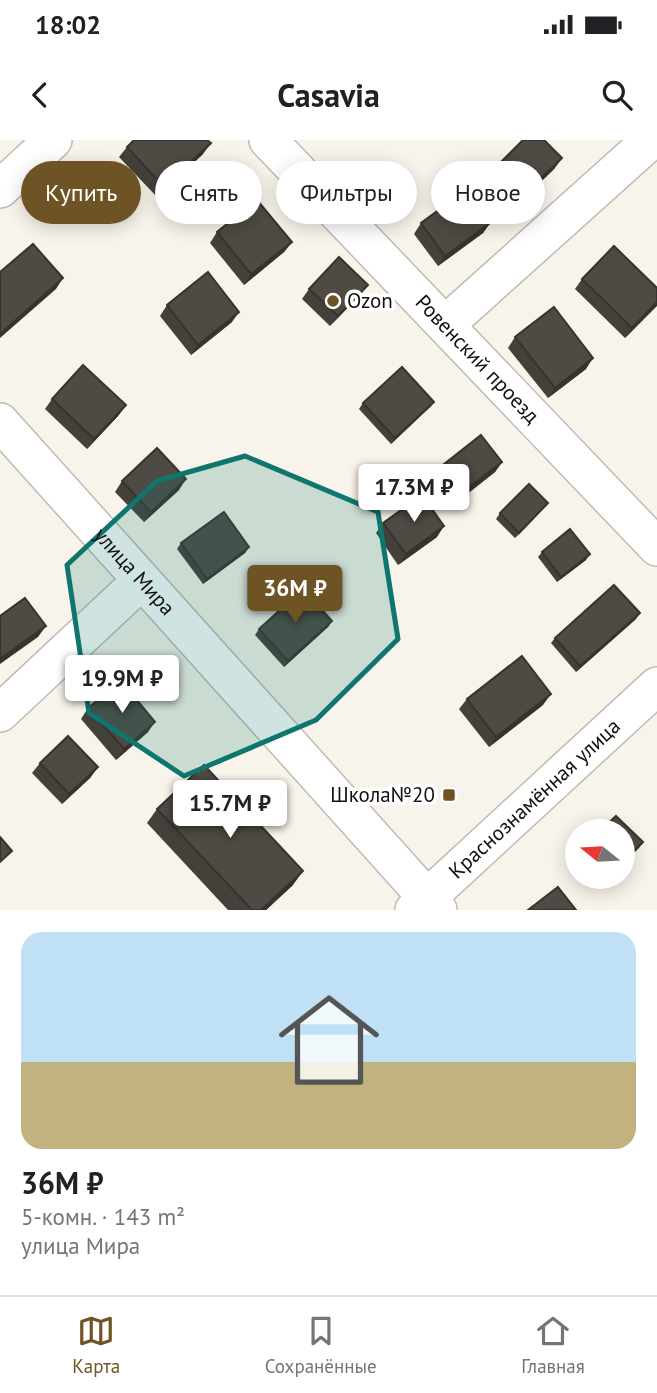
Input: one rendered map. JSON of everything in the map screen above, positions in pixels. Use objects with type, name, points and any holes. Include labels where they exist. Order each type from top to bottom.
[{"type":"street","points":[[0,189],[53,140]]},
{"type":"street","name":"Ровенский проезд","points":[[268,140],[657,547]]},
{"type":"street","points":[[445,325],[651,140]]},
{"type":"street","name":"улица Мира","points":[[0,422],[426,906]]},
{"type":"street","points":[[0,713],[141,581]]},
{"type":"street","name":"Краснознамённая улица","points":[[426,906],[657,686]]},
{"type":"highlighted area","points":[[245,456],[378,512],[398,639],[316,720],[184,776],[89,713],[67,565],[157,481]]},
{"type":"building","points":[[134,140],[207,140],[211,143],[192,161],[155,161],[155,177],[127,147]]},
{"type":"building","points":[[523,140],[544,140],[562,158],[545,175],[545,161],[502,161]]},
{"type":"building","points":[[262,206],[292,242],[251,274],[217,232],[227,224],[262,224]]},
{"type":"building","points":[[431,216],[431,224],[489,224],[445,256],[421,223]]},
{"type":"building","points":[[33,244],[63,278],[0,334],[0,272]]},
{"type":"building","points":[[614,246],[657,288],[657,302],[632,328],[582,279]]},
{"type":"building","points":[[339,257],[368,285],[338,316],[309,289]]},
{"type":"building","points":[[208,272],[239,312],[198,345],[167,305]]},
{"type":"building","points":[[554,307],[593,358],[555,388],[515,337]]},
{"type":"building","points":[[83,365],[126,405],[94,439],[52,399]]},
{"type":"building","points":[[402,367],[434,402],[395,438],[363,403]]},
{"type":"building","points":[[481,435],[502,462],[464,491],[443,465]]},
{"type":"building","points":[[157,448],[186,479],[151,512],[122,481]]},
{"type":"building","points":[[529,484],[548,503],[519,533],[500,513]]},
{"type":"building","points":[[422,495],[444,526],[406,554],[383,523]]},
{"type":"building","points":[[224,512],[249,547],[207,579],[181,543]]},
{"type":"building","points":[[570,529],[590,554],[561,577],[542,552]]},
{"type":"building","points":[[614,585],[640,613],[580,666],[555,638]]},
{"type":"building","points":[[303,589],[332,621],[288,661],[259,629]]},
{"type":"building","points":[[25,598],[46,626],[0,659],[0,616]]},
{"type":"building","points":[[522,656],[551,694],[496,737],[467,699]]},
{"type":"building","points":[[121,681],[155,722],[124,749],[88,708]]},
{"type":"building","points":[[68,736],[98,767],[69,794],[40,763]]},
{"type":"building","points":[[204,765],[303,871],[261,910],[252,910],[157,809]]},
{"type":"building","points":[[635,834],[643,842],[635,850]]},
{"type":"building","points":[[0,837],[12,851],[0,862]]},
{"type":"building","points":[[558,887],[576,910],[528,910]]},
{"type":"place","name":"Ozon","points":[[333,301]]},
{"type":"place","name":"Школа№20","points":[[449,795]]}]
